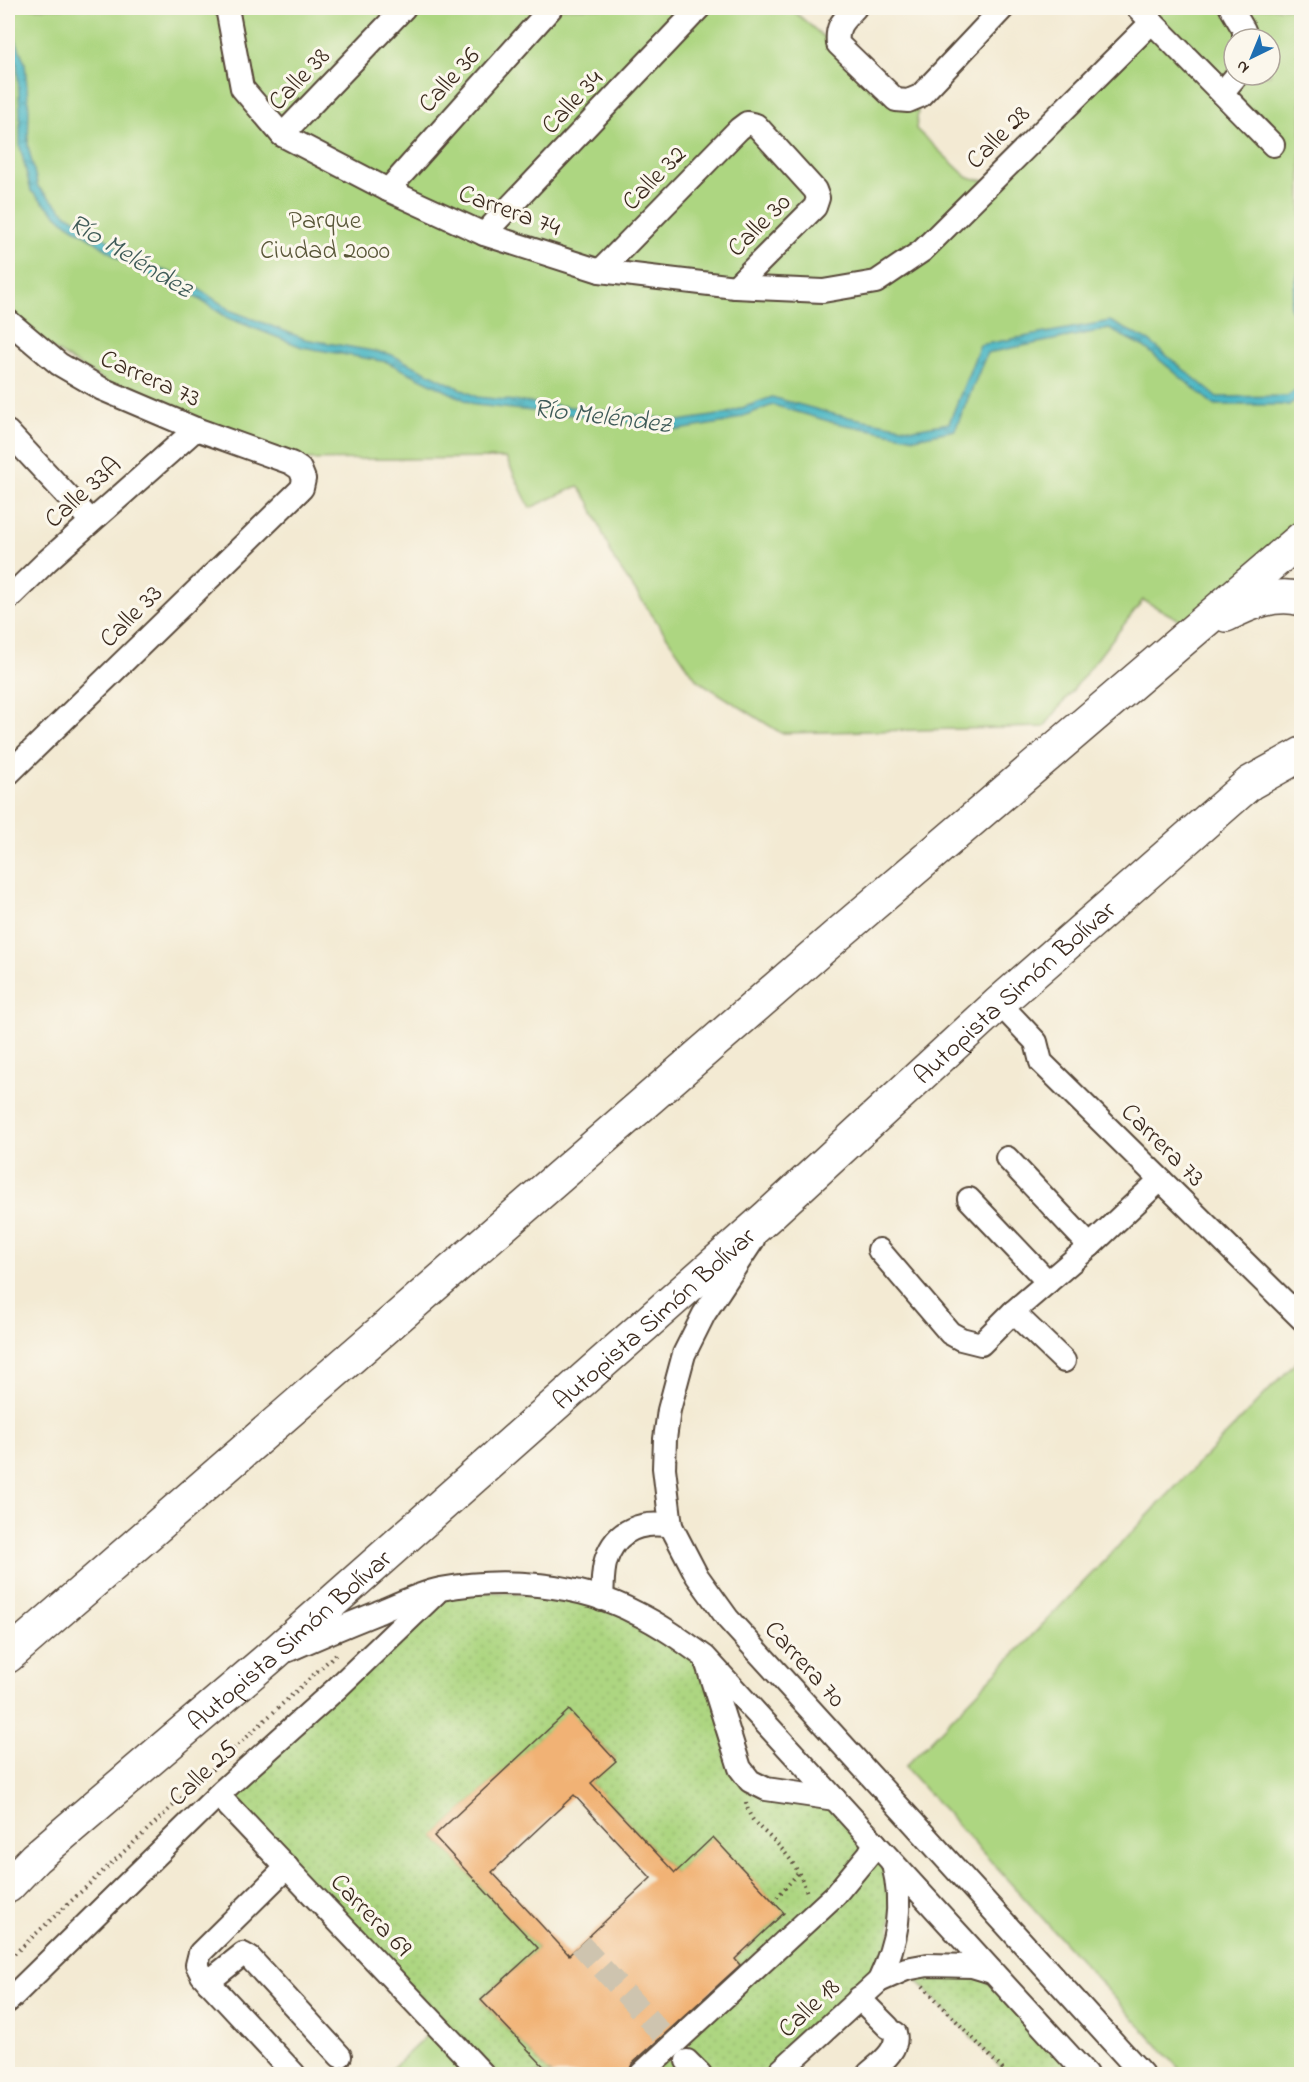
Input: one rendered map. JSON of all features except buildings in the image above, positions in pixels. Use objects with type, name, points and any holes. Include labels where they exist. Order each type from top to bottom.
[{"type":"highway","points":[[8,1656],[851,923],[1302,538]]},
{"type":"highway","points":[[1196,629],[1251,603],[1275,596],[1302,599]]},
{"type":"highway","name":"Autopista Simón Bolívar","points":[[8,1886],[21,1861],[268,1659],[768,1216],[999,1003],[1250,783],[1292,758]]},
{"type":"street","name":"Calle 38","points":[[282,135],[405,8]]},
{"type":"street","name":"Calle 36","points":[[388,189],[551,8]]},
{"type":"street","name":"Calle 34","points":[[484,234],[699,8]]},
{"type":"street","points":[[855,8],[840,24],[837,31],[838,44],[896,100],[908,101],[920,96],[1003,8]]},
{"type":"street","points":[[1231,8],[1242,27]]},
{"type":"street","name":"Carrera 74","points":[[232,12],[242,88],[282,135],[388,189],[484,234],[600,271],[735,287],[824,291],[876,282]]},
{"type":"street","points":[[1145,15],[1273,145]]},
{"type":"street","name":"Calle 28","points":[[876,282],[922,251],[1145,15]]},
{"type":"street","points":[[1222,93],[1227,87]]},
{"type":"street","name":"Calle 30","points":[[735,287],[815,207],[818,198],[815,190],[756,124],[747,123]]},
{"type":"street","name":"Calle 32","points":[[600,271],[747,123]]},
{"type":"street","name":"Carrera 73","points":[[8,321],[40,350],[81,378],[196,429],[286,460],[300,470],[304,479],[302,488],[293,497]]},
{"type":"street","name":"Calle 33A","points":[[8,599],[91,521],[196,429]]},
{"type":"street","points":[[8,432],[91,521]]},
{"type":"street","name":"Calle 33","points":[[8,774],[293,497]]},
{"type":"street","name":"Carrera 73","points":[[999,1003],[1036,1042],[1041,1062],[1301,1318]]},
{"type":"street","points":[[1007,1158],[1090,1246]]},
{"type":"street","points":[[879,1250],[950,1333],[961,1340],[981,1344],[1013,1312],[1090,1246],[1160,1180]]},
{"type":"street","points":[[969,1199],[1048,1282]]},
{"type":"street","name":"Carrera 70","points":[[768,1216],[704,1314],[684,1354],[675,1382],[665,1439],[664,1468],[671,1526],[697,1576],[728,1619],[1142,2074]]},
{"type":"street","points":[[1013,1312],[1064,1361]]},
{"type":"street","points":[[602,1599],[605,1562],[612,1546],[623,1534],[638,1526],[655,1523],[671,1526]]},
{"type":"street","points":[[268,1659],[406,1600],[440,1589],[495,1583],[550,1586],[602,1599],[634,1612],[663,1628],[705,1657],[1086,2074]]},
{"type":"street","name":"Calle 25","points":[[8,2001],[219,1795],[336,1689],[440,1589]]},
{"type":"street","points":[[705,1657],[740,1768],[750,1781],[766,1789],[835,1799]]},
{"type":"street","name":"Carrera 69","points":[[219,1795],[483,2074]]},
{"type":"street","points":[[641,2074],[835,1895],[869,1854],[875,1843]]},
{"type":"street","name":"Calle 18","points":[[879,1981],[896,1936],[898,1886],[893,1863]]},
{"type":"street","points":[[287,1867],[200,1953],[196,1965],[208,1982],[294,2074]]},
{"type":"street","points":[[208,1982],[243,1953],[340,2056]]},
{"type":"street","name":"Calle 18","points":[[777,2074],[879,1981],[906,1969],[928,1965],[972,1966],[992,1972]]},
{"type":"street","points":[[859,1998],[892,2030],[896,2038],[895,2046],[868,2074]]},
{"type":"path","points":[[8,1958],[340,1650]]},
{"type":"path","points":[[750,1781],[745,1791],[750,1818],[776,1842],[799,1872],[807,1893],[812,1917]]},
{"type":"path","points":[[773,1902],[799,1872]]},
{"type":"path","points":[[906,1969],[1007,2074]]},
{"type":"green space","name":"Parque Ciudad 2000","points":[[8,8],[790,8],[908,101],[918,111],[916,129],[967,177],[991,182],[1152,22],[1138,8],[1301,8],[1301,538],[1196,629],[1143,600],[1044,727],[781,733],[697,680],[614,560],[589,501],[578,486],[530,508],[506,458],[286,460],[153,411],[8,321]]},
{"type":"green space","points":[[1301,1357],[1301,2074],[1184,2074],[905,1767]]},
{"type":"green space","points":[[440,1589],[602,1599],[705,1657],[740,1768],[818,1798],[893,1863],[889,1959],[777,2074],[632,2074],[744,1969],[735,1959],[784,1913],[713,1838],[675,1873],[591,1783],[616,1760],[569,1711],[434,1836],[538,1948],[481,2000],[551,2074],[483,2074],[221,1792]]},
{"type":"green space","points":[[972,1966],[1086,2074],[1007,2074],[906,1969]]},
{"type":"green space","points":[[438,2025],[483,2074],[386,2074]]},
{"type":"water","name":"Río Meléndez","points":[[8,20],[25,63],[29,110],[28,146],[38,187],[68,215],[126,254],[149,266],[178,275],[232,311],[305,339],[390,354],[477,397],[679,421],[725,414],[772,397],[837,415],[914,429],[949,423],[980,345],[1110,321],[1149,341],[1217,397],[1287,396],[1301,386],[1301,396],[1289,405],[1214,405],[1144,347],[1109,329],[987,353],[955,430],[915,438],[835,423],[773,405],[727,422],[679,430],[590,417],[475,405],[387,362],[302,347],[228,318],[174,283],[146,274],[122,261],[63,221],[31,191],[20,147],[17,65],[8,42]]},
{"type":"water","points":[[1301,259],[1302,295],[1299,306],[1301,349],[1290,306]]},
{"type":"tunnel","points":[[580,1944],[686,2060]]}]
